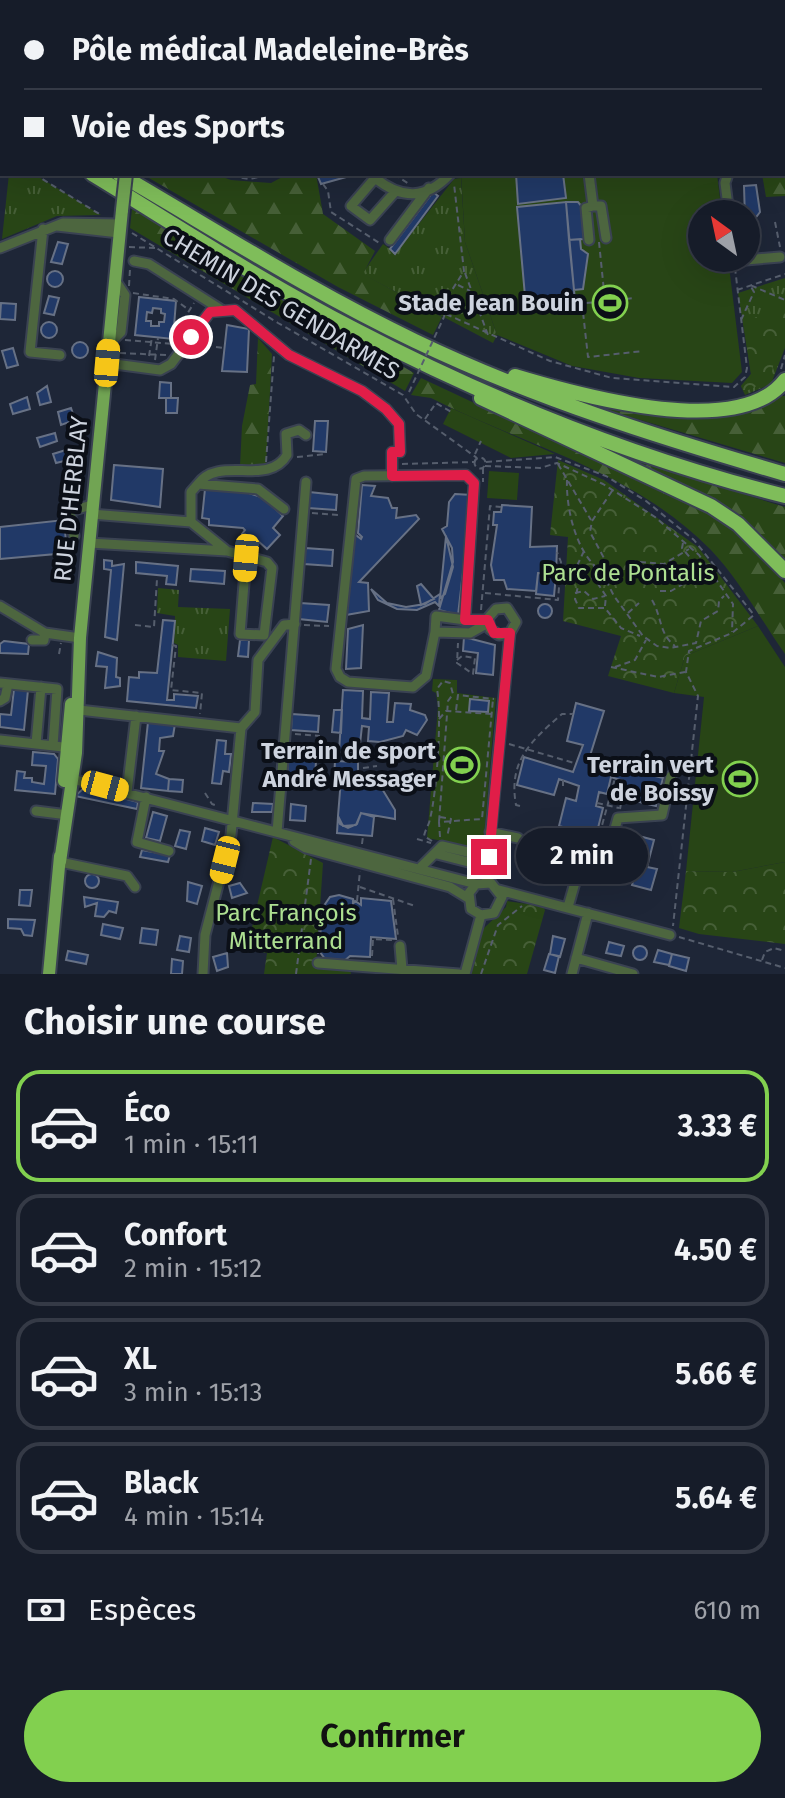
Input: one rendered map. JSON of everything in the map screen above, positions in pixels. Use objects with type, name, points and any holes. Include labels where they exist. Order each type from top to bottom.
[{"type":"highway","points":[[95,176],[288,293],[426,365],[640,454],[785,496]]},
{"type":"highway","points":[[122,176],[333,300],[449,357],[571,409],[785,474]]},
{"type":"highway","points":[[449,357],[571,393],[629,405],[677,410],[749,404],[770,397],[785,380]]},
{"type":"highway","points":[[426,365],[446,382],[711,506],[738,524],[785,571]]},
{"type":"main road","name":"RUE D'HERBLAY","points":[[49,974],[126,176]]},
{"type":"main road","name":"RUE D'HERBLAY","points":[[72,748],[78,714],[80,638]]},
{"type":"street","points":[[394,193],[370,220],[351,206],[375,178],[394,193],[407,196],[452,176]]},
{"type":"street","points":[[589,176],[593,206]]},
{"type":"street","points":[[727,176],[727,200]]},
{"type":"street","points":[[390,240],[425,190]]},
{"type":"street","points":[[593,206],[601,206],[598,239],[586,208],[593,206]]},
{"type":"street","points":[[0,248],[68,222],[122,224]]},
{"type":"street","points":[[43,229],[30,357],[60,355]]},
{"type":"street","points":[[760,258],[780,257]]},
{"type":"street","points":[[134,261],[149,264],[220,309]]},
{"type":"street","points":[[107,363],[160,370],[171,364],[175,351],[210,312],[235,310],[289,355],[362,391],[386,409],[399,424],[400,452],[392,452],[392,476]]},
{"type":"street","points":[[191,522],[191,492],[203,478],[223,472],[265,471],[284,459],[286,434],[299,430],[306,435]]},
{"type":"street","points":[[466,620],[474,483],[466,475],[364,476],[356,479],[352,488],[336,669],[340,677],[348,682],[413,687],[426,676],[436,616],[466,620],[488,622]]},
{"type":"street","points":[[281,834],[282,779],[306,482]]},
{"type":"street","points":[[198,484],[258,489],[284,509]]},
{"type":"street","points":[[74,536],[70,511],[92,509],[191,522],[227,551]]},
{"type":"street","points":[[89,543],[227,551],[267,562],[272,568],[268,638],[258,660],[255,712],[241,728],[233,816],[205,935],[203,974]]},
{"type":"street","points":[[246,558],[240,634],[268,638],[284,625],[295,624]]},
{"type":"street","points":[[0,606],[45,633],[80,638]]},
{"type":"street","points":[[435,632],[462,633],[488,622],[496,609],[507,608],[516,622],[510,633],[498,700],[500,742],[488,862],[481,883],[468,898]]},
{"type":"street","points":[[488,622],[494,633],[510,633]]},
{"type":"street","points":[[32,640],[44,640],[45,633]]},
{"type":"street","points":[[0,701],[5,698],[4,683],[57,689],[53,746]]},
{"type":"street","points":[[36,744],[41,687]]},
{"type":"street","points":[[241,728],[225,723],[78,714],[83,727],[70,775],[146,797],[233,816],[313,850],[450,887],[468,898],[471,909],[481,915],[494,913],[502,901],[517,895]]},
{"type":"street","points":[[127,792],[136,716]]},
{"type":"street","points":[[225,723],[240,741]]},
{"type":"street","points":[[0,740],[72,748]]},
{"type":"street","points":[[568,907],[578,872],[601,878],[618,818],[662,815],[671,776]]},
{"type":"street","points":[[146,797],[137,842],[169,851]]},
{"type":"street","points":[[36,811],[65,814]]},
{"type":"street","points":[[490,832],[518,838]]},
{"type":"street","points":[[281,834],[481,883],[670,935]]},
{"type":"street","points":[[420,868],[439,850],[488,862]]},
{"type":"street","points":[[60,862],[127,876],[135,887]]},
{"type":"street","points":[[499,890],[502,901]]},
{"type":"street","points":[[572,974],[588,913]]},
{"type":"street","points":[[465,974],[481,915]]},
{"type":"street","points":[[400,946],[402,969]]},
{"type":"street","points":[[576,958],[633,974]]},
{"type":"street","points":[[318,963],[459,974]]},
{"type":"path","points":[[37,176],[104,219]]},
{"type":"path","points":[[233,176],[249,179],[265,176]]},
{"type":"path","points":[[398,176],[425,190]]},
{"type":"path","points":[[452,176],[464,271],[488,336]]},
{"type":"path","points":[[323,184],[328,191],[331,212],[379,245],[390,240]]},
{"type":"path","points":[[775,222],[780,257]]},
{"type":"path","name":"CHEMIN DES GENDARMES","points":[[122,224],[156,248],[406,398],[410,408],[475,459]]},
{"type":"path","points":[[125,249],[140,238]]},
{"type":"path","points":[[598,239],[605,301]]},
{"type":"path","points":[[133,248],[156,248]]},
{"type":"path","points":[[406,398],[445,313],[447,298],[464,271]]},
{"type":"path","points":[[445,313],[488,336],[612,378],[671,385],[734,387],[747,373],[735,272]]},
{"type":"path","points":[[736,290],[785,274]]},
{"type":"path","points":[[457,285],[470,291]]},
{"type":"path","points":[[750,285],[785,300]]},
{"type":"path","points":[[740,321],[754,292],[750,285]]},
{"type":"path","points":[[129,292],[174,299],[189,310]]},
{"type":"path","points":[[175,351],[177,330],[199,295]]},
{"type":"path","points":[[635,298],[584,303],[588,357],[643,351]]},
{"type":"path","points":[[265,471],[276,337],[292,331]]},
{"type":"path","points":[[151,368],[152,337]]},
{"type":"path","points":[[151,368],[158,338]]},
{"type":"path","points":[[124,340],[158,344],[175,351]]},
{"type":"path","points":[[132,366],[135,342]]},
{"type":"path","points":[[216,347],[224,348]]},
{"type":"path","points":[[120,353],[149,356],[175,351]]},
{"type":"path","points":[[425,420],[436,403],[453,413]]},
{"type":"path","points":[[481,441],[475,459],[477,468],[485,464],[555,457],[606,476],[646,501],[694,540],[754,615],[732,633],[689,651],[686,672],[698,696],[676,917],[670,935],[785,968]]},
{"type":"path","points":[[284,459],[326,454]]},
{"type":"path","points":[[392,464],[481,457],[485,464]]},
{"type":"path","points":[[485,464],[540,468],[557,463],[612,490],[683,541],[709,569],[733,604],[732,633]]},
{"type":"path","points":[[557,463],[592,521]]},
{"type":"path","points":[[567,480],[568,513],[584,551],[594,565],[594,578],[606,596],[605,608],[621,628],[657,646],[676,647],[696,643],[701,621],[718,611],[719,601],[726,594]]},
{"type":"path","points":[[612,490],[592,521],[590,532],[605,560],[603,574],[645,638]]},
{"type":"path","points":[[481,610],[485,593],[490,506],[501,507]]},
{"type":"path","points":[[303,513],[338,515]]},
{"type":"path","points":[[683,541],[685,552],[693,561]]},
{"type":"path","points":[[630,561],[664,564],[691,548]]},
{"type":"path","points":[[584,551],[577,560],[579,579],[575,593],[579,608],[605,608]]},
{"type":"path","points":[[485,593],[558,600],[561,562],[557,552]]},
{"type":"path","points":[[660,591],[671,591],[709,569]]},
{"type":"path","points":[[579,579],[594,578]]},
{"type":"path","points":[[135,625],[154,627],[157,579]]},
{"type":"path","points":[[575,593],[588,592],[593,599],[606,596]]},
{"type":"path","points":[[652,600],[659,613],[662,632],[676,647]]},
{"type":"path","points":[[627,614],[639,603]]},
{"type":"path","points":[[295,624],[329,626]]},
{"type":"path","points":[[457,660],[462,656],[475,658],[473,674],[457,663],[457,660],[462,633]]},
{"type":"path","points":[[645,638],[635,660],[611,667],[658,677],[686,672]]},
{"type":"path","points":[[172,645],[176,646],[171,690],[202,693],[200,721]]},
{"type":"path","points":[[443,681],[452,687],[447,711],[439,822],[441,835],[433,842],[427,840],[424,832],[431,817],[438,720],[437,689],[443,681]]},
{"type":"path","points":[[440,817],[482,819],[492,714],[498,700],[458,695],[456,710]]},
{"type":"path","points":[[438,720],[447,711],[456,710],[492,714]]},
{"type":"path","points":[[520,806],[516,805],[512,784],[520,754],[529,749],[562,714],[573,714]]},
{"type":"path","points":[[286,733],[320,736]]},
{"type":"path","points":[[500,742],[574,763]]},
{"type":"path","points":[[356,762],[356,759],[368,760],[367,765]]},
{"type":"path","points":[[363,768],[367,765],[377,766]]},
{"type":"path","points":[[584,843],[598,840],[615,778]]},
{"type":"path","points":[[282,779],[320,783]]},
{"type":"path","points":[[563,780],[563,786]]},
{"type":"path","points":[[205,793],[212,804],[233,816]]},
{"type":"path","points":[[597,803],[620,808]]},
{"type":"path","points":[[439,822],[451,819]]},
{"type":"path","points":[[417,839],[439,850],[451,819]]},
{"type":"path","points":[[578,831],[584,843],[582,850]]},
{"type":"path","points":[[296,974],[313,850]]},
{"type":"path","points":[[606,855],[638,863]]},
{"type":"path","points":[[358,886],[415,906]]},
{"type":"path","points":[[371,967],[373,939],[399,940],[393,898]]},
{"type":"path","points":[[481,974],[498,925],[532,898]]},
{"type":"path","points":[[318,963],[321,905]]},
{"type":"path","points":[[761,962],[765,952],[774,948],[785,951]]},
{"type":"green space","points":[[9,176],[37,176],[101,215],[57,216],[2,239]]},
{"type":"green space","points":[[145,176],[220,176],[231,180],[271,183],[284,176],[316,176],[323,214],[375,251],[363,274],[442,317],[433,335],[338,287]]},
{"type":"green space","name":"Stade Jean Bouin","points":[[461,176],[717,176],[720,200],[688,200],[688,272],[730,272],[742,372],[732,383],[639,378],[572,366],[497,335],[465,242]]},
{"type":"green space","points":[[762,176],[785,176],[785,196],[766,197]]},
{"type":"green space","points":[[461,178],[465,242],[497,335],[493,343],[362,274],[383,244],[396,253],[454,179]]},
{"type":"green space","points":[[132,209],[414,373],[405,391],[130,228]]},
{"type":"green space","points":[[785,278],[785,348],[771,384],[745,395],[741,386],[751,374],[738,293]]},
{"type":"green space","points":[[785,311],[785,344],[775,358],[770,380],[744,392],[741,386],[751,374],[743,320]]},
{"type":"green space","points":[[258,338],[272,354],[266,465],[240,466],[242,426],[250,385],[256,384]]},
{"type":"green space","points":[[421,378],[708,513],[733,528],[785,583],[785,654],[731,573],[680,522],[647,499],[577,462],[431,398],[411,395]]},
{"type":"green space","points":[[785,396],[785,463],[597,407],[665,415],[718,416],[742,413]]},
{"type":"green space","points":[[451,408],[555,454],[511,458],[443,424]]},
{"type":"green space","name":"Parc de Pontalis","points":[[558,460],[604,480],[698,547],[758,626],[685,656],[674,693],[608,676],[621,636],[563,621],[568,537],[550,535]]},
{"type":"green space","points":[[631,460],[785,507],[785,563],[742,519]]},
{"type":"green space","points":[[489,471],[519,473],[517,500],[487,498]]},
{"type":"green space","points":[[158,588],[179,590],[178,607],[230,609],[226,661],[178,657],[178,645],[174,643],[175,616],[157,613]]},
{"type":"green space","name":"Terrain vert de Boissy","points":[[758,626],[785,667],[785,862],[732,872],[686,871],[704,697],[674,693],[685,656]]},
{"type":"green space","name":"Terrain de sport André Messager","points":[[433,679],[457,680],[457,693],[496,698],[483,849],[427,838],[438,707],[436,693],[432,691]]},
{"type":"green space","name":"Parc François Mitterrand","points":[[273,837],[323,863],[316,966],[350,969],[351,974],[264,974],[267,953],[247,949]]},
{"type":"green space","points":[[785,862],[785,944],[699,934],[679,928],[686,871],[732,872]]},
{"type":"green space","points":[[507,901],[542,906],[545,910],[527,974],[470,974],[481,931],[506,907]]},
{"type":"building","points":[[322,176],[350,176],[321,184],[318,177]]},
{"type":"building","points":[[516,176],[563,176],[566,198],[518,204]]},
{"type":"building","points":[[756,185],[758,200],[744,200],[744,186]]},
{"type":"building","points":[[433,192],[438,196],[395,254],[390,249]]},
{"type":"building","points":[[566,202],[575,301],[526,307],[517,207]]},
{"type":"building","points":[[566,202],[578,202],[583,208],[584,239],[569,240]]},
{"type":"building","points":[[580,239],[581,249],[588,254],[583,289],[574,290],[569,240]]},
{"type":"building","points":[[58,242],[68,244],[62,264],[51,262]]},
{"type":"building","points":[[52,271],[58,271],[63,279],[61,285],[52,287],[47,282],[47,276]]},
{"type":"building","points":[[49,296],[59,298],[54,315],[44,313]]},
{"type":"building","points":[[139,297],[176,301],[173,339],[135,335]],"holes":[[[153,308],[161,309],[161,313],[165,314],[164,322],[151,326],[151,321],[146,321],[147,312],[152,313]]]},
{"type":"building","points":[[1,303],[16,304],[15,320],[0,319]]},
{"type":"building","points":[[49,322],[57,330],[49,338],[41,330]]},
{"type":"building","points":[[227,325],[249,329],[247,372],[222,371]]},
{"type":"building","points":[[80,342],[88,350],[80,358],[72,350]]},
{"type":"building","points":[[13,348],[18,365],[7,368],[2,351]]},
{"type":"building","points":[[160,382],[171,383],[171,398],[159,398]]},
{"type":"building","points":[[47,386],[51,402],[40,405],[37,393]]},
{"type":"building","points":[[27,397],[30,409],[13,414],[10,404]]},
{"type":"building","points":[[166,398],[178,398],[177,413],[166,413]]},
{"type":"building","points":[[71,408],[75,420],[61,425],[58,412]]},
{"type":"building","points":[[315,421],[328,421],[326,452],[313,451]]},
{"type":"building","points":[[55,433],[57,441],[40,447],[37,438]]},
{"type":"building","points":[[69,449],[72,459],[56,463],[53,454]]},
{"type":"building","points":[[114,465],[163,469],[160,507],[111,500]]},
{"type":"building","points":[[362,485],[375,486],[371,496],[388,498],[392,508],[397,508],[396,518],[416,515],[419,519],[359,582],[368,583],[369,611],[346,615],[353,533],[362,537],[358,533]]},
{"type":"building","points":[[205,489],[246,492],[264,498],[283,516],[273,528],[280,535],[267,549],[258,541],[254,546],[242,534],[243,528],[209,525],[209,519],[202,518]]},
{"type":"building","points":[[309,492],[337,495],[336,510],[308,508]]},
{"type":"building","points":[[455,494],[472,495],[458,615],[439,610],[453,562],[452,548],[442,529],[447,526],[449,502]]},
{"type":"building","points":[[502,505],[532,507],[530,547],[557,546],[556,574],[538,573],[536,591],[507,589],[504,580],[494,580],[491,565],[497,525],[493,525],[494,512],[501,512]]},
{"type":"building","points":[[64,520],[67,553],[0,559],[0,527]]},
{"type":"building","points":[[446,536],[453,567],[445,594],[440,598]]},
{"type":"building","points":[[305,548],[333,550],[332,566],[304,564]]},
{"type":"building","points":[[104,560],[112,561],[112,566],[124,564],[117,640],[105,637],[111,570],[104,569]]},
{"type":"building","points":[[136,562],[178,566],[176,585],[166,584],[167,576],[136,573]]},
{"type":"building","points":[[191,569],[225,571],[224,584],[190,581]]},
{"type":"building","points":[[538,573],[556,574],[554,596],[536,594]]},
{"type":"building","points":[[421,584],[434,599],[421,605],[417,586]]},
{"type":"building","points":[[371,589],[387,603],[406,607],[425,604],[440,594],[439,606],[435,602],[417,610],[397,609],[378,600]]},
{"type":"building","points":[[300,603],[329,605],[327,622],[299,619]]},
{"type":"building","points":[[545,604],[552,611],[545,618],[538,611]]},
{"type":"building","points":[[163,620],[175,621],[167,700],[174,700],[174,694],[198,696],[196,708],[127,701],[129,677],[139,678],[139,672],[157,673]]},
{"type":"building","points":[[363,625],[361,668],[346,669],[348,629]]},
{"type":"building","points":[[464,637],[495,645],[493,675],[476,673],[478,653],[463,651]]},
{"type":"building","points":[[240,640],[249,640],[248,657],[238,656]]},
{"type":"building","points":[[4,641],[29,644],[28,654],[0,653],[0,644]]},
{"type":"building","points":[[98,652],[117,658],[116,677],[120,678],[120,686],[105,688],[107,667],[96,666]]},
{"type":"building","points":[[14,689],[28,690],[24,730],[0,727],[0,714],[11,715]]},
{"type":"building","points":[[343,690],[363,691],[362,718],[370,719],[371,692],[389,693],[387,722],[393,722],[395,703],[411,704],[410,710],[425,715],[427,720],[417,735],[406,730],[403,736],[380,742],[368,741],[369,727],[362,726],[359,753],[339,752]]},
{"type":"building","points":[[470,699],[489,701],[488,712],[469,711]]},
{"type":"building","points":[[576,703],[604,711],[589,759],[663,778],[656,806],[619,797],[623,781],[611,777],[607,794],[599,792],[596,806],[603,808],[596,836],[559,826],[566,798],[576,801],[579,786],[559,779],[554,795],[517,785],[524,757],[573,772],[583,745],[567,741]]},
{"type":"building","points":[[334,710],[342,710],[341,733],[332,732]]},
{"type":"building","points":[[292,714],[319,716],[318,732],[291,730]]},
{"type":"building","points":[[148,722],[175,724],[173,736],[160,738],[159,751],[164,751],[156,774],[169,779],[168,791],[141,788]]},
{"type":"building","points":[[217,740],[226,741],[225,754],[231,754],[229,772],[223,771],[221,784],[212,783]]},
{"type":"building","points":[[33,752],[54,754],[58,759],[55,794],[15,790],[17,771],[25,772],[24,778],[32,778],[32,782],[44,784],[46,766],[32,765]]},
{"type":"building","points":[[288,759],[316,761],[315,777],[287,775]]},
{"type":"building","points":[[335,761],[358,762],[358,773],[368,773],[376,779],[395,810],[395,819],[361,813],[356,825],[343,826],[338,816],[341,779],[334,778]]},
{"type":"building","points":[[169,779],[183,780],[182,792],[168,791]]},
{"type":"building","points":[[84,788],[138,802],[137,809],[75,796]]},
{"type":"building","points":[[253,803],[273,804],[272,812],[252,812]]},
{"type":"building","points":[[291,804],[306,806],[305,821],[290,820]]},
{"type":"building","points":[[153,812],[167,816],[160,841],[146,838]]},
{"type":"building","points":[[361,813],[374,817],[372,836],[337,833],[338,816],[340,824],[348,828],[357,824]]},
{"type":"building","points":[[205,828],[219,832],[215,845],[202,841]]},
{"type":"building","points":[[180,830],[190,832],[186,849],[175,846]]},
{"type":"building","points":[[635,835],[654,840],[647,867],[657,869],[651,890],[632,885],[641,855],[631,852]]},
{"type":"building","points":[[142,850],[170,855],[168,862],[140,857]]},
{"type":"building","points":[[92,874],[99,881],[92,888],[85,881]]},
{"type":"building","points":[[188,882],[202,886],[197,904],[187,901]]},
{"type":"building","points":[[240,883],[247,893],[232,898],[229,886]]},
{"type":"building","points":[[20,890],[32,890],[30,906],[19,905]]},
{"type":"building","points":[[339,895],[353,899],[353,904],[355,901],[361,905],[361,898],[391,901],[396,939],[371,937],[370,957],[350,956],[343,962],[325,959],[320,952],[321,910],[330,897]]},
{"type":"building","points":[[84,897],[118,902],[116,913],[109,911],[104,917],[95,916],[97,903],[85,907]]},
{"type":"building","points":[[8,919],[35,920],[32,936],[24,935],[21,929],[8,928]]},
{"type":"building","points":[[103,924],[123,928],[120,939],[101,935]]},
{"type":"building","points":[[142,928],[158,930],[156,945],[140,943]]},
{"type":"building","points":[[180,936],[191,938],[189,952],[177,950]]},
{"type":"building","points":[[553,936],[565,939],[560,957],[550,954]]},
{"type":"building","points":[[609,942],[624,946],[621,956],[606,953]]},
{"type":"building","points":[[640,946],[647,953],[640,960],[633,953]]},
{"type":"building","points":[[658,950],[672,954],[669,965],[654,962]]},
{"type":"building","points":[[68,951],[88,955],[86,964],[66,960]]},
{"type":"building","points":[[227,953],[228,967],[217,971],[213,957]]},
{"type":"building","points":[[549,954],[559,956],[555,973],[544,970]]},
{"type":"building","points":[[672,954],[689,958],[686,971],[669,966]]},
{"type":"building","points":[[172,959],[183,961],[182,974],[171,974]]},
{"type":"place","name":"Stade Jean Bouin","points":[[610,303]]},
{"type":"place","name":"Terrain de sport André Messager","points":[[462,765]]},
{"type":"place","name":"Terrain vert de Boissy","points":[[740,779]]},
{"type":"route","points":[[191,337],[210,312],[228,308],[235,310],[289,355],[323,375],[362,391],[386,409],[399,424],[400,452],[392,452],[392,476],[466,475],[474,483],[465,620],[488,620],[494,633],[510,633],[489,857]]}]
